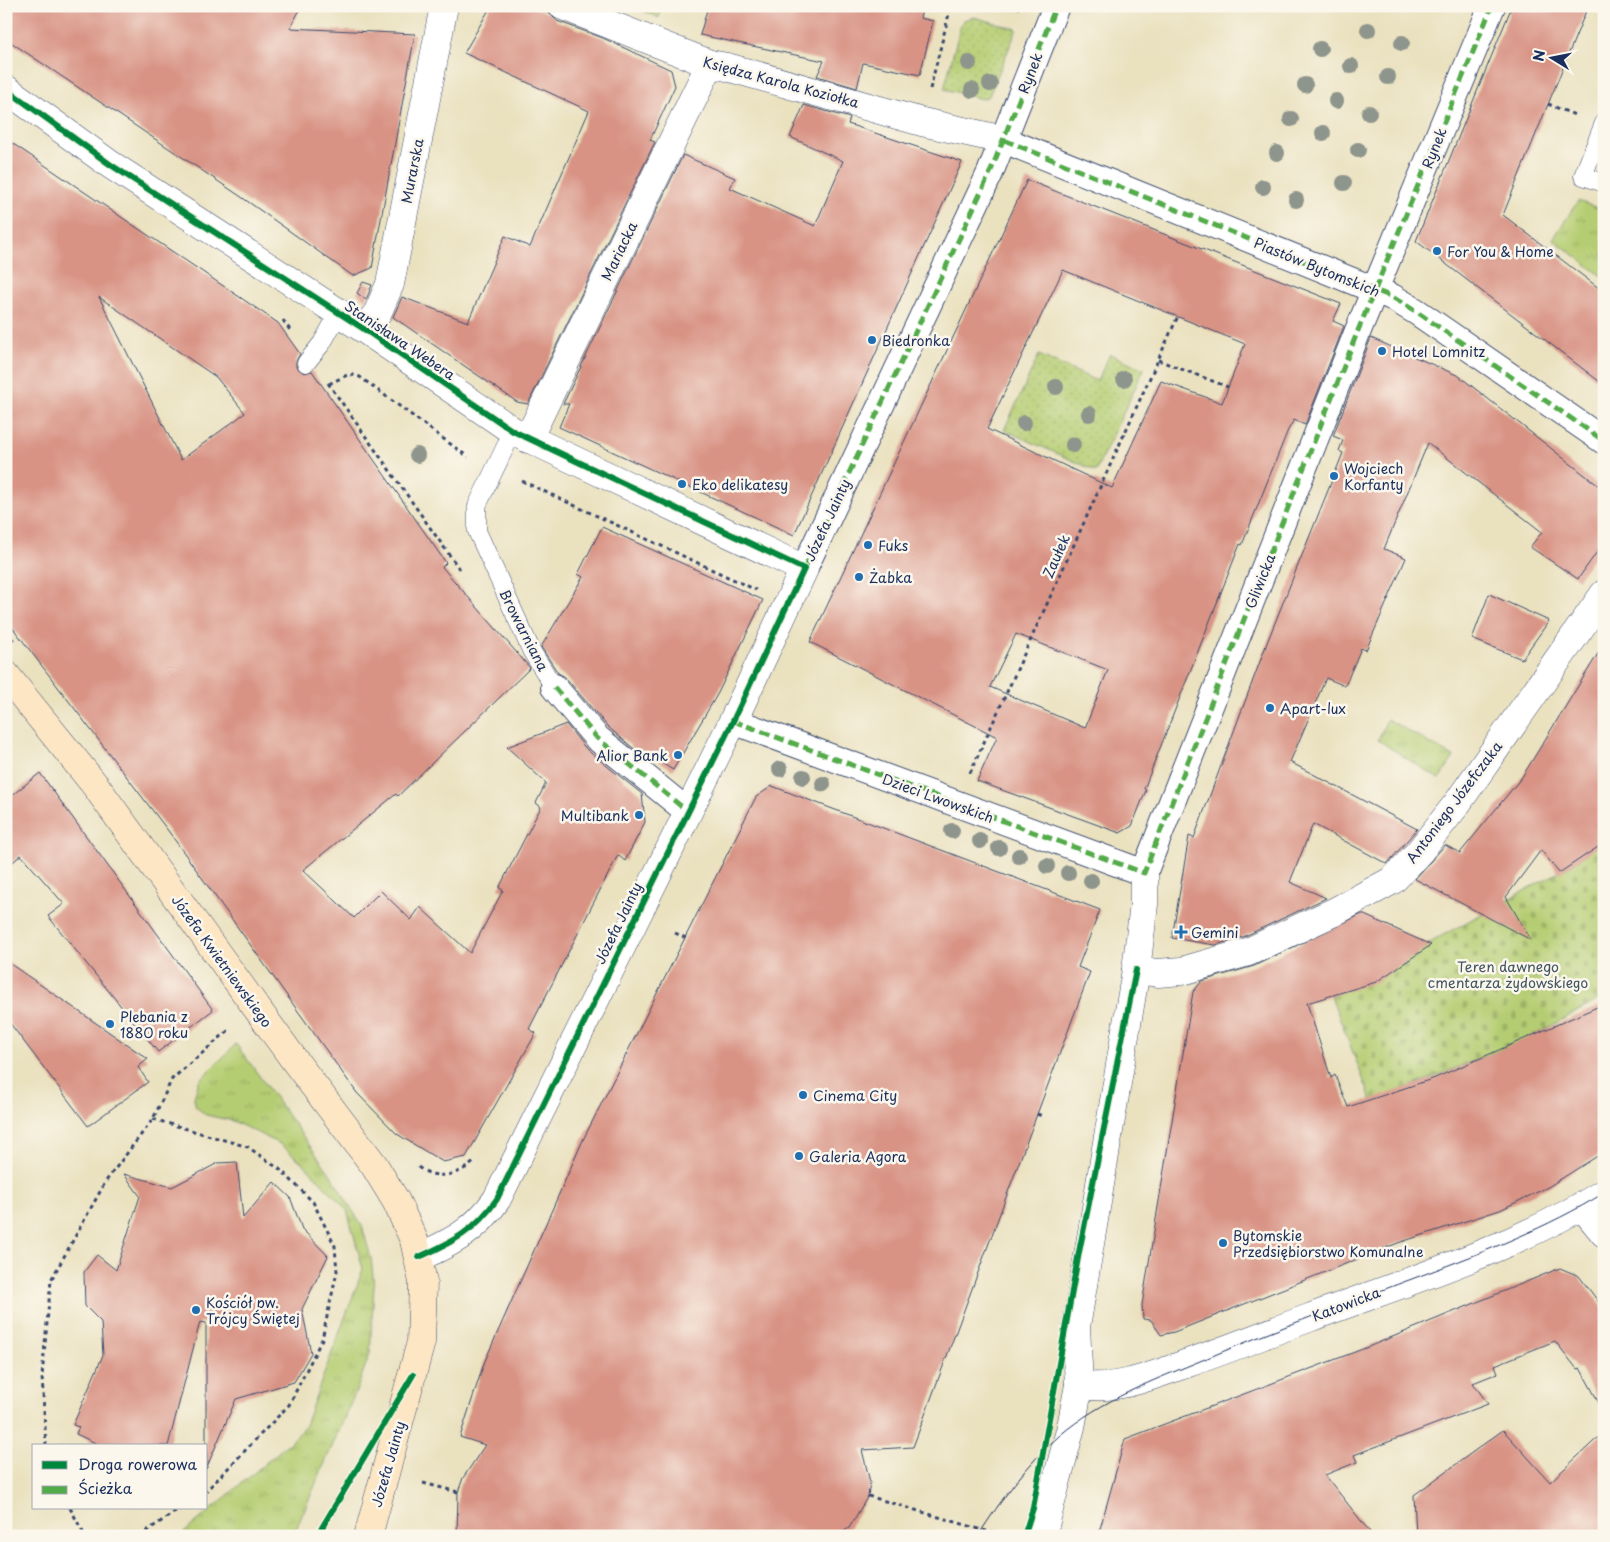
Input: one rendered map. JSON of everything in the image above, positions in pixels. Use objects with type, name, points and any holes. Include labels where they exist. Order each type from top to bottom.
[{"type":"main road","name":"Józefa Kwietniewskiego","points":[[6,675],[95,785],[295,1061],[374,1165],[396,1201],[414,1240],[419,1257]]},
{"type":"main road","name":"Józefa Jainty","points":[[368,1536],[421,1342],[423,1292],[419,1257]]},
{"type":"street","name":"Murarska","points":[[364,329],[377,314],[390,284],[444,6]]},
{"type":"street","name":"Księdza Karola Koziołka","points":[[563,6],[710,64],[727,67],[922,122],[1004,140]]},
{"type":"street","name":"Rynek","points":[[1004,140],[1056,6]]},
{"type":"street","name":"Rynek","points":[[1376,289],[1492,6]]},
{"type":"street","name":"Mariacka","points":[[521,435],[710,64]]},
{"type":"street","name":"Stanisława Webera","points":[[6,89],[112,164],[364,329],[521,435],[804,569]]},
{"type":"street","name":"Piastów Bytomskich","points":[[1004,140],[1376,289],[1417,312],[1604,441]]},
{"type":"street","name":"Józefa Jainty","points":[[419,1257],[472,1229],[486,1215],[497,1199],[732,721],[1004,140]]},
{"type":"street","name":"Gliwicka","points":[[1144,873],[1376,289]]},
{"type":"street","name":"Antoniego Józefczaka","points":[[1136,970],[1158,974],[1182,971],[1248,952],[1334,912],[1393,880],[1419,852],[1456,806],[1604,594]]},
{"type":"street","name":"Browarniana","points":[[554,687],[597,738],[687,811]]},
{"type":"street","name":"Dzieci Lwowskich","points":[[732,721],[1144,873]]},
{"type":"street","points":[[1042,1536],[1071,1427],[1079,1385],[1076,1327],[1136,970],[1144,904],[1144,873]]},
{"type":"street","points":[[1593,1200],[1604,1233]]},
{"type":"street","name":"Katowicka","points":[[1079,1385],[1096,1387],[1116,1386],[1143,1379],[1225,1351],[1498,1246],[1593,1200]]},
{"type":"lane","points":[[1604,123],[1583,176],[1604,183]]},
{"type":"lane","points":[[308,361],[339,313]]},
{"type":"lane","name":"Browarniana","points":[[521,435],[494,470],[477,506],[477,531],[532,652],[554,687]]},
{"type":"path","points":[[922,122],[951,6]]},
{"type":"path","points":[[277,312],[308,361],[329,384],[466,577]]},
{"type":"path","points":[[1158,360],[1228,387]]},
{"type":"path","points":[[329,384],[348,374],[360,377],[470,458],[759,591]]},
{"type":"path","points":[[6,631],[18,646]]},
{"type":"path","points":[[675,933],[686,938]]},
{"type":"path","points":[[46,1444],[42,1376],[51,1280],[106,1181],[153,1119],[172,1079],[233,1027]]},
{"type":"path","points":[[1037,1114],[1042,1116]]},
{"type":"path","points":[[153,1119],[248,1147],[282,1171],[313,1202],[335,1246],[337,1272],[322,1339],[289,1405],[208,1490]]},
{"type":"path","points":[[414,1164],[434,1176],[446,1176],[460,1172],[474,1162],[479,1153]]},
{"type":"path","points":[[423,1483],[458,1492]]},
{"type":"path","points":[[868,1496],[1003,1536]]},
{"type":"path","points":[[71,1510],[85,1536]]},
{"type":"path","points":[[139,1536],[178,1510]]},
{"type":"green space","points":[[633,6],[661,6],[659,18]]},
{"type":"green space","points":[[974,17],[1017,29],[989,96],[982,99],[944,89],[961,24],[964,20]]},
{"type":"green space","points":[[1578,201],[1604,210],[1603,277],[1553,239]]},
{"type":"green space","points":[[1110,354],[1144,369],[1096,471],[1004,430],[1039,355],[1097,381]]},
{"type":"green space","points":[[1387,719],[1454,757],[1439,779],[1378,740]]},
{"type":"green space","name":"Teren dawnego cmentarza żydowskiego","points":[[1604,842],[1604,997],[1527,1039],[1372,1102],[1331,996],[1568,867]]},
{"type":"green space","points":[[236,1044],[329,1172],[362,1226],[371,1258],[374,1286],[370,1353],[357,1389],[293,1536],[180,1536],[296,1437],[305,1425],[363,1269],[347,1210],[304,1164],[280,1144],[233,1121],[206,1115],[196,1107],[194,1098],[199,1081]]},
{"type":"building","points":[[6,6],[302,6],[290,28],[415,34],[372,268],[353,276],[240,196],[6,39]]},
{"type":"building","points":[[491,6],[532,6],[550,14],[557,21],[603,38],[671,70],[675,86],[650,140],[655,142],[528,404],[517,402],[393,317],[402,297],[468,322],[505,236],[530,247],[589,111],[464,53]]},
{"type":"building","points":[[708,6],[923,6],[920,18],[933,21],[920,75],[863,63],[857,88],[817,76],[824,61],[700,35]]},
{"type":"building","points":[[1512,6],[1588,6],[1503,215],[1604,292],[1604,385],[1416,241]]},
{"type":"building","points":[[804,105],[850,118],[848,124],[962,162],[794,535],[559,427],[569,404],[563,404],[683,155],[735,178],[730,188],[815,226],[843,161],[790,137]]},
{"type":"building","points":[[6,139],[278,323],[300,354],[296,361],[296,367],[304,373],[312,371],[446,563],[442,567],[530,668],[398,796],[396,794],[303,870],[354,918],[381,891],[411,920],[420,907],[470,953],[503,890],[499,888],[541,807],[536,803],[546,783],[507,747],[566,724],[587,750],[642,794],[645,822],[625,861],[618,855],[529,1029],[536,1033],[466,1157],[443,1162],[397,1134],[357,1093],[169,832],[6,619]],"holes":[[[99,297],[216,377],[245,413],[181,460]]]},
{"type":"building","points":[[1027,180],[1341,304],[1333,321],[1344,326],[1305,425],[1294,420],[1288,430],[1242,545],[1240,544],[1144,789],[1146,790],[1132,826],[1120,833],[977,781],[997,737],[810,642]],"holes":[[[1063,270],[1245,344],[1222,403],[1161,381],[1112,488],[987,429]],[[1016,634],[1108,670],[1085,728],[990,687]]]},
{"type":"building","points":[[363,282],[372,285],[366,300],[357,293]]},
{"type":"building","points":[[1371,338],[1459,376],[1604,490],[1604,542],[1578,579],[1530,547],[1542,532],[1428,443],[1384,549],[1406,558],[1366,650],[1361,648],[1345,686],[1326,678],[1290,762],[1417,829],[1387,864],[1313,824],[1290,882],[1326,898],[1243,937],[1215,945],[1172,938],[1189,836],[1194,838],[1268,640],[1343,453],[1339,451],[1343,440],[1333,436]]},
{"type":"building","points":[[602,527],[763,600],[718,693],[673,770],[639,749],[639,753],[608,727],[565,677],[558,673],[541,647],[583,577],[578,574]]},
{"type":"building","points":[[1489,594],[1549,621],[1522,659],[1472,639]]},
{"type":"building","points":[[1604,644],[1604,843],[1559,873],[1541,850],[1506,897],[1531,940],[1415,879],[1445,845],[1460,853],[1522,777]]},
{"type":"building","points":[[40,773],[213,1010],[158,1052],[48,916],[64,904],[21,855],[6,868],[6,800]]},
{"type":"building","name":"Galeria Agora","points":[[772,786],[1100,910],[1078,967],[1090,972],[913,1447],[862,1450],[870,1482],[868,1496],[849,1528],[837,1536],[457,1536],[458,1492],[463,1478],[485,1445],[460,1437],[484,1363],[583,1140],[756,797]]},
{"type":"building","points":[[1362,914],[1431,945],[1376,982],[1307,1003],[1331,1078],[1335,1075],[1348,1107],[1435,1078],[1604,1004],[1604,1152],[1548,1187],[1500,1210],[1398,1243],[1174,1332],[1161,1335],[1151,1320],[1143,1319],[1142,1305],[1193,992],[1202,981],[1254,966]]},
{"type":"building","points":[[6,961],[148,1059],[138,1067],[148,1082],[88,1126],[6,1018]]},
{"type":"building","name":"Kościół pw. Trójcy Świętej","points":[[237,1162],[243,1218],[274,1182],[290,1197],[302,1229],[328,1256],[302,1309],[311,1353],[294,1382],[236,1399],[208,1464],[208,1444],[206,1444],[206,1323],[200,1322],[169,1444],[98,1444],[76,1434],[79,1427],[73,1425],[103,1355],[101,1322],[85,1306],[84,1272],[97,1255],[116,1270],[140,1196],[124,1174],[172,1187],[218,1163]]},
{"type":"building","points":[[1560,1268],[1579,1276],[1604,1309],[1604,1412],[1580,1368],[1577,1369],[1555,1341],[1495,1365],[1498,1373],[1473,1383],[1488,1404],[1354,1455],[1357,1462],[1325,1475],[1373,1536],[1098,1536],[1125,1439],[1368,1347]]},
{"type":"building","points":[[1503,1430],[1550,1482],[1604,1432],[1604,1536],[1416,1536],[1414,1495]]},
{"type":"tram line","points":[[978,1536],[1015,1483],[1047,1447],[1075,1423],[1110,1401],[1147,1383],[1232,1348],[1471,1257],[1561,1217],[1604,1193]]},
{"type":"marked path","points":[[804,569],[990,173],[1056,6]]},
{"type":"marked path","points":[[733,721],[1144,873],[1357,333],[1492,6]]},
{"type":"marked path","points":[[1004,140],[1392,297],[1417,312],[1604,441]]},
{"type":"marked path","points":[[554,687],[597,738],[687,811]]},
{"type":"cycle path","points":[[6,89],[111,165],[364,329],[513,431],[804,569],[733,721],[497,1199],[481,1219],[463,1234],[419,1257]]},
{"type":"cycle path","points":[[1024,1536],[1033,1508],[1079,1252],[1136,970]]},
{"type":"cycle path","points":[[317,1536],[413,1375]]},
{"type":"place","name":"For You & Home","points":[[1437,251]]},
{"type":"place","name":"Biedronka","points":[[872,340]]},
{"type":"place","name":"Hotel Lomnitz","points":[[1382,351]]},
{"type":"place","name":"Wojciech Korfanty","points":[[1334,476]]},
{"type":"place","name":"Eko delikatesy","points":[[682,484]]},
{"type":"place","name":"Fuks","points":[[868,545]]},
{"type":"place","name":"Żabka","points":[[859,577]]},
{"type":"place","name":"Apart-lux","points":[[1270,708]]},
{"type":"place","name":"Alior Bank","points":[[678,755]]},
{"type":"place","name":"Multibank","points":[[639,815]]},
{"type":"place","name":"Gemini","points":[[1181,932]]},
{"type":"place","name":"Plebania z 1880 roku","points":[[110,1024]]},
{"type":"place","name":"Cinema City","points":[[803,1095]]},
{"type":"place","name":"Galeria Agora","points":[[799,1156]]},
{"type":"place","name":"Bytomskie Przedsiębiorstwo Komunalne","points":[[1223,1243]]},
{"type":"place","name":"Kościół pw. Trójcy Świętej","points":[[196,1310]]}]
